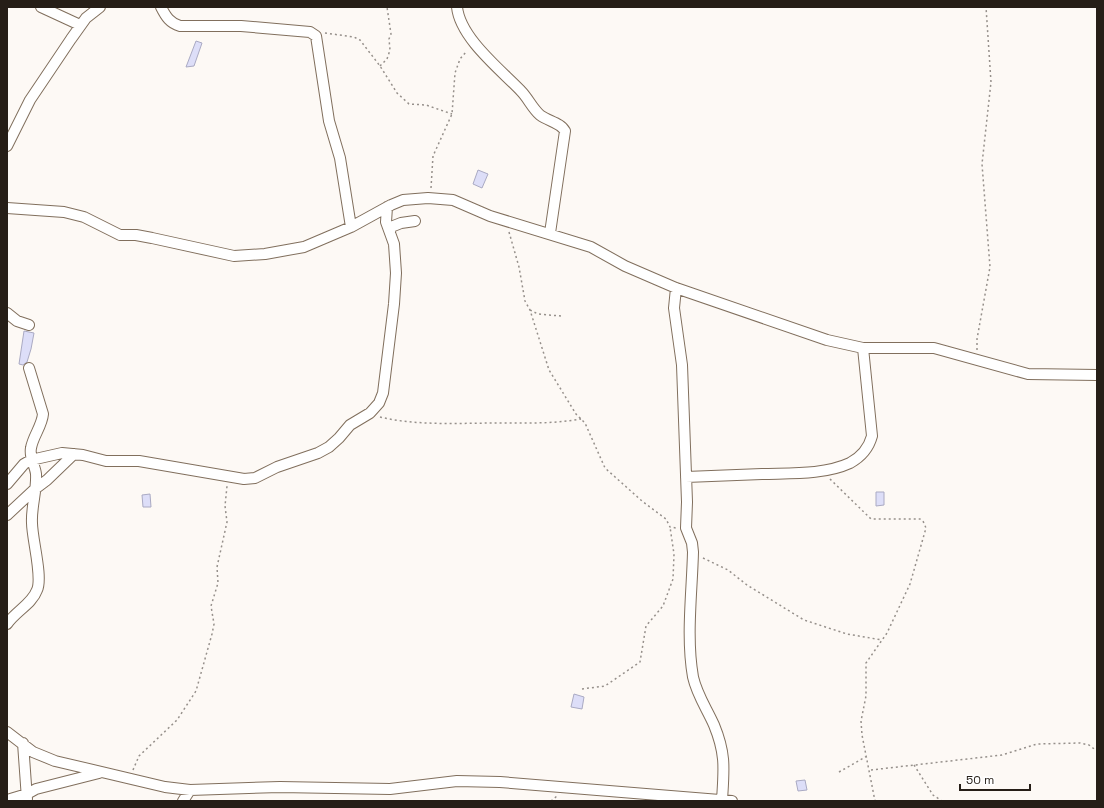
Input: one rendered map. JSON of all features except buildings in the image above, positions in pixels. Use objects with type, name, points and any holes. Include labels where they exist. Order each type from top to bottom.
[{"type":"street","points":[[42,7],[80,25]]},
{"type":"street","points":[[7,146],[30,100],[80,25],[100,7]]},
{"type":"street","points":[[161,7],[172,24],[180,26],[241,26],[314,33],[319,45],[329,121],[340,158],[351,227]]},
{"type":"street","points":[[457,7],[458,13],[469,35],[490,62],[522,92],[536,110],[554,123],[560,125],[565,131],[550,233]]},
{"type":"street","points":[[7,208],[78,215],[96,221],[120,235],[136,235],[234,256],[264,254],[304,247],[351,227],[403,200],[428,198],[453,200],[536,231],[550,233],[591,247],[625,266],[676,288],[827,340],[863,348],[923,346],[1028,374],[1097,375]]},
{"type":"street","points":[[7,484],[24,464],[31,460],[55,454],[74,454],[106,461],[139,462],[244,479],[255,478],[276,467],[318,453],[339,438],[350,425],[370,413],[379,403],[383,393],[394,304],[395,259],[390,232],[386,222],[387,207]]},
{"type":"street","points":[[390,232],[391,226],[415,221]]},
{"type":"street","points":[[7,732],[33,752],[55,761],[165,787],[190,790],[280,787],[390,789],[457,781],[500,782],[727,800],[723,754],[714,725],[700,699],[694,678],[690,652],[693,552],[692,543],[686,528],[686,477],[682,365],[674,308],[676,288]]},
{"type":"street","points":[[7,313],[17,321],[29,325]]},
{"type":"street","points":[[686,477],[796,473],[819,470],[850,463],[869,445],[872,436],[863,348]]},
{"type":"street","points":[[7,624],[15,613],[27,604],[38,590],[32,524],[36,474],[31,460],[30,449],[43,414],[29,368]]},
{"type":"street","points":[[7,515],[74,454]]},
{"type":"street","points":[[7,725],[20,741],[27,798]]},
{"type":"street","points":[[7,800],[27,798],[36,789],[101,772]]},
{"type":"street","points":[[183,801],[190,790]]},
{"type":"path","points":[[380,66],[386,59],[390,50],[389,39],[391,34],[387,7]]},
{"type":"path","points":[[977,360],[977,339],[990,267],[982,164],[991,82],[986,7]]},
{"type":"path","points":[[314,33],[338,34],[354,37],[360,40],[380,66],[397,93],[406,102],[409,104],[426,105],[452,114]]},
{"type":"path","points":[[428,198],[432,184],[435,149],[441,140],[452,114],[455,73],[462,55],[476,44]]},
{"type":"path","points":[[506,220],[519,267],[525,301],[530,310],[548,370],[588,429],[605,468],[642,501],[666,519],[670,527],[674,554],[673,579],[663,606],[646,626],[640,662],[604,686],[582,689]]},
{"type":"path","points":[[530,310],[538,314],[561,316]]},
{"type":"path","points":[[370,413],[390,419],[451,424],[544,424],[582,419]]},
{"type":"path","points":[[819,470],[871,519],[913,519],[924,522],[926,530],[910,584],[882,640],[866,663],[866,696],[861,721],[875,801]]},
{"type":"path","points":[[134,779],[132,770],[139,756],[178,720],[196,691],[214,624],[211,606],[218,583],[217,567],[226,522],[226,487],[231,476]]},
{"type":"path","points":[[670,527],[686,528]]},
{"type":"path","points":[[693,552],[728,570],[747,585],[804,620],[846,634],[882,640]]},
{"type":"path","points":[[870,770],[1002,755],[1037,744],[1080,743],[1090,745],[1097,751]]},
{"type":"path","points":[[839,772],[867,756]]},
{"type":"path","points":[[914,765],[936,799],[942,801]]}]
